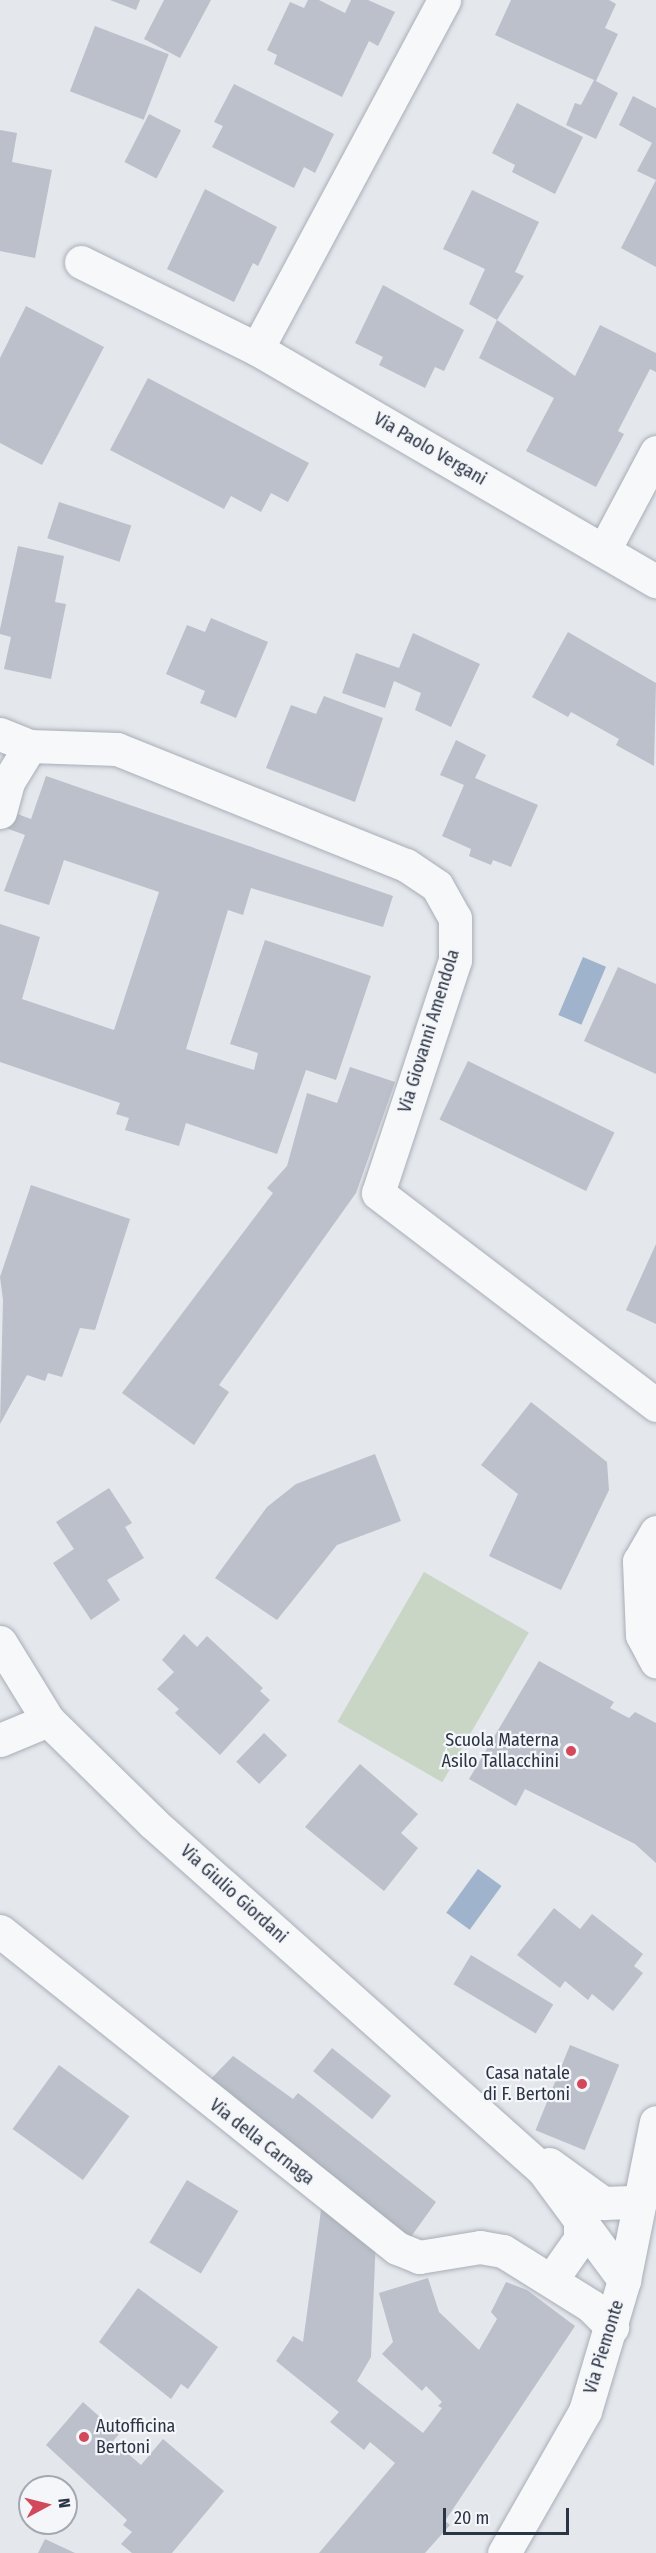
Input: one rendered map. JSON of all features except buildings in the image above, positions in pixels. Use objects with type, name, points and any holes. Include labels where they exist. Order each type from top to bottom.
[{"type":"street","points":[[257,349],[444,0]]},
{"type":"street","name":"Via Paolo Vergani","points":[[81,262],[257,349],[656,581]]},
{"type":"street","points":[[604,550],[656,452]]},
{"type":"street","points":[[0,734],[30,746],[8,782],[0,812]]},
{"type":"street","name":"Via Giovanni Amendola","points":[[30,746],[117,749],[406,865],[437,886],[454,918],[455,960],[378,1193],[656,1405]]},
{"type":"street","points":[[656,1532],[639,1561],[642,1635],[656,1661]]},
{"type":"street","name":"Via Giulio Giordani","points":[[0,1642],[48,1720],[153,1823],[543,2170],[623,2283]]},
{"type":"street","points":[[0,1740],[48,1720]]},
{"type":"street","name":"Via della Carnaga","points":[[0,1930],[397,2248],[419,2257],[480,2247],[503,2252],[552,2279],[591,2306],[612,2327]]},
{"type":"street","name":"Via Piemonte","points":[[504,2553],[585,2411],[612,2327],[623,2283],[656,2122]]},
{"type":"street","name":"Via Giulio Giordani","points":[[493,2126],[603,2203],[640,2202]]},
{"type":"street","points":[[552,2279],[580,2238],[580,2220]]},
{"type":"street","name":"Via della Carnaga","points":[[552,2279],[623,2283]]},
{"type":"green space","points":[[424,1572],[529,1632],[442,1782],[338,1722]]},
{"type":"water","points":[[583,957],[606,967],[581,1025],[558,1015]]},
{"type":"water","points":[[478,1869],[501,1886],[470,1930],[446,1913]]},
{"type":"place","name":"Scuola Materna Asilo Tallacchini","points":[[571,1751]]},
{"type":"place","name":"Casa natale di F. Bertoni","points":[[582,2084]]},
{"type":"place","name":"Autofficina Bertoni","points":[[84,2437]]}]
